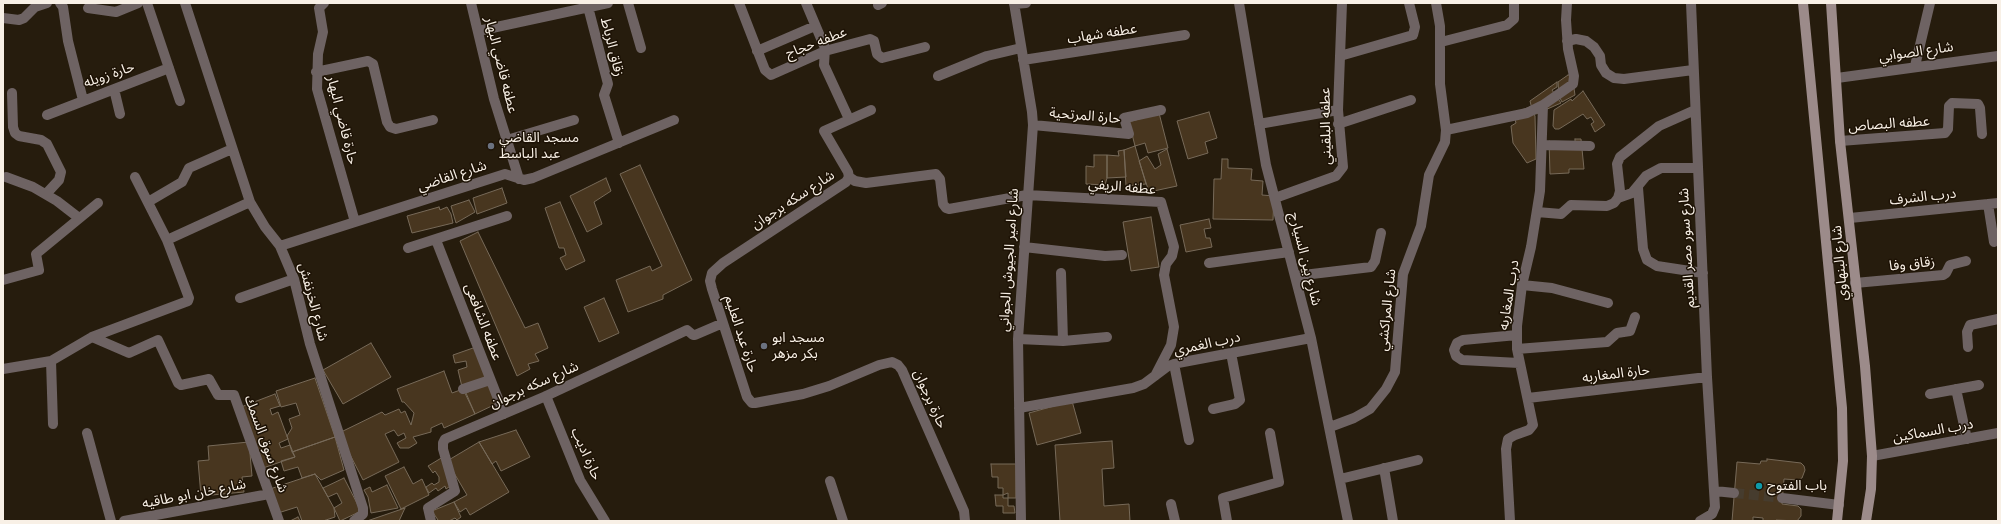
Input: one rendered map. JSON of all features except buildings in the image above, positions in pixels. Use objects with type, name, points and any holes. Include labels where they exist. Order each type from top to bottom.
[{"type":"main road","name":"شارع البنهاوي","points":[[1803,3],[1842,408],[1842,462],[1837,521]]},
{"type":"main road","name":"شارع البنهاوي","points":[[1831,3],[1840,141],[1850,218],[1855,284],[1865,366],[1872,456],[1871,489],[1866,521]]},
{"type":"street","points":[[3,18],[19,20],[24,18],[35,7],[48,3]]},
{"type":"street","name":"حارة زويله","points":[[60,3],[63,7],[68,41],[83,100],[169,68]]},
{"type":"street","points":[[88,8],[116,12],[138,3]]},
{"type":"street","points":[[147,3],[180,101]]},
{"type":"street","name":"شارع الخرنفش","points":[[184,3],[250,202],[265,227],[280,246],[294,279],[310,344],[363,508],[363,514],[354,521]]},
{"type":"street","name":"حارة قاضي البهار","points":[[324,3],[319,8],[323,32],[316,72],[317,89],[355,222]]},
{"type":"street","name":"عطفه قاضي البهار","points":[[471,3],[494,99],[519,178]]},
{"type":"street","points":[[478,31],[587,5],[608,3]]},
{"type":"street","points":[[628,3],[641,48]]},
{"type":"street","points":[[739,3],[757,51],[815,26]]},
{"type":"street","points":[[806,3],[825,51],[824,65],[850,118]]},
{"type":"street","points":[[1014,4],[1026,3]]},
{"type":"street","name":"شارع بين السيارج","points":[[1239,3],[1266,165],[1311,338],[1348,521]]},
{"type":"street","name":"عطفه البلقيني","points":[[1275,198],[1336,176],[1342,167],[1338,110],[1342,3]]},
{"type":"street","points":[[1340,56],[1412,35],[1415,27],[1409,3]]},
{"type":"street","name":"شارع المراكشي","points":[[1330,427],[1354,418],[1370,409],[1386,389],[1395,372],[1403,274],[1421,226],[1429,176],[1445,142],[1446,130],[1440,84],[1440,42],[1436,3]]},
{"type":"street","points":[[1440,42],[1507,25],[1514,19],[1514,3]]},
{"type":"street","points":[[1446,130],[1518,116],[1543,105],[1573,84],[1574,76],[1567,41],[1567,3]]},
{"type":"street","name":"شارع سور مصر القديم","points":[[1691,3],[1707,377],[1715,491],[1715,507],[1712,514],[1700,521]]},
{"type":"street","points":[[1915,66],[1930,3]]},
{"type":"street","name":"شارع امير الجيوش الجواني","points":[[1014,4],[1033,125],[1018,339],[1021,521]]},
{"type":"street","name":"زقاق الرباط","points":[[587,5],[608,84],[604,95],[619,143]]},
{"type":"street","name":"عطفه شهاب","points":[[1024,60],[1185,35]]},
{"type":"street","points":[[1567,41],[1576,39],[1586,41],[1594,47],[1600,56],[1601,65],[1606,73],[1614,78],[1624,79],[1693,70]]},
{"type":"street","name":"عطفه حجاج","points":[[757,51],[767,74],[776,74],[825,51],[870,40],[874,41],[877,54],[882,58],[925,47]]},
{"type":"street","points":[[938,76],[987,56],[1022,48]]},
{"type":"street","name":"شارع الصوابي","points":[[1837,78],[1915,66],[1998,56]]},
{"type":"street","points":[[316,72],[368,61],[373,64],[386,122],[390,127],[396,129],[433,120]]},
{"type":"street","points":[[114,89],[120,114]]},
{"type":"street","points":[[12,93],[13,127],[15,133],[19,136],[41,140],[47,144],[60,172],[59,180],[46,194]]},
{"type":"street","points":[[47,115],[83,100]]},
{"type":"street","points":[[1338,124],[1411,100]]},
{"type":"street","name":"عطفه البصاص","points":[[1840,141],[1945,133],[1948,129],[1949,106],[1952,103],[1978,104],[1980,108],[1982,134]]},
{"type":"street","name":"درب المغاربه","points":[[1510,521],[1506,449],[1508,439],[1511,436],[1531,428],[1532,417],[1519,363],[1517,335],[1522,285],[1540,191],[1543,145],[1543,105]]},
{"type":"street","points":[[849,177],[848,172],[824,131],[850,118],[871,110]]},
{"type":"street","name":"حارة المرتحية","points":[[1033,125],[1129,134],[1124,118],[1161,110]]},
{"type":"street","points":[[1259,124],[1338,110]]},
{"type":"street","points":[[1537,212],[1561,214],[1571,205],[1607,206],[1614,203],[1618,198],[1620,191],[1617,164],[1620,156],[1659,126],[1695,110]]},
{"type":"street","points":[[507,140],[574,120]]},
{"type":"street","name":"شارع القاضي","points":[[280,246],[505,174],[514,175],[524,180],[533,178],[674,120]]},
{"type":"street","points":[[1543,145],[1590,146]]},
{"type":"street","points":[[148,202],[182,182],[189,168],[232,149]]},
{"type":"street","points":[[1618,198],[1626,196],[1638,188],[1646,176],[1661,168],[1697,168]]},
{"type":"street","name":"عطفه الريفي","points":[[849,177],[861,183],[871,183],[936,174],[940,179],[943,204],[949,209],[1027,195],[1158,201],[1164,208],[1174,247],[1172,256],[1166,264],[1164,274],[1174,318],[1174,336],[1155,376]]},
{"type":"street","points":[[6,177],[33,187],[46,194],[79,218]]},
{"type":"street","points":[[3,369],[51,361],[92,337],[188,301],[189,298],[167,240],[135,177]]},
{"type":"street","name":"شارع سكه برجوان","points":[[712,273],[723,263],[846,182],[849,177]]},
{"type":"street","points":[[1638,188],[1643,249],[1647,260],[1657,266],[1702,273]]},
{"type":"street","points":[[167,240],[250,202]]},
{"type":"street","points":[[3,280],[39,270],[35,258],[36,254],[98,203]]},
{"type":"street","points":[[1993,204],[1994,242]]},
{"type":"street","name":"درب الشرف","points":[[1850,218],[1993,204]]},
{"type":"street","points":[[408,248],[507,216]]},
{"type":"street","points":[[1295,276],[1370,267],[1375,261],[1381,233]]},
{"type":"street","name":"عطفه الشافعى","points":[[436,240],[504,414]]},
{"type":"street","points":[[1024,247],[1105,256],[1122,255]]},
{"type":"street","points":[[1209,263],[1289,252]]},
{"type":"street","name":"زقاق وفا","points":[[1855,284],[1943,275],[1946,273],[1950,265],[1966,261]]},
{"type":"street","name":"حارة عبد العليم","points":[[712,273],[710,281],[723,323],[747,397],[752,402]]},
{"type":"street","points":[[1061,273],[1063,341]]},
{"type":"street","points":[[240,298],[294,279]]},
{"type":"street","points":[[1522,285],[1566,291],[1608,303]]},
{"type":"street","points":[[1517,349],[1607,342],[1618,333],[1631,330],[1635,318]]},
{"type":"street","points":[[1968,347],[1967,332],[1970,325],[1998,318]]},
{"type":"street","name":"شارع سكه برجوان","points":[[431,521],[428,508],[455,492],[443,449],[445,439],[546,396],[687,330],[693,336],[723,323]]},
{"type":"street","points":[[1517,335],[1463,340],[1457,343],[1454,350],[1456,356],[1462,360],[1519,363]]},
{"type":"street","name":"شارع سوق السمك","points":[[92,337],[130,353],[158,340],[178,383],[181,385],[209,379],[218,395],[234,395],[279,521]]},
{"type":"street","points":[[1018,339],[1063,341],[1107,337]]},
{"type":"street","name":"درب الغمري","points":[[1019,408],[1133,388],[1144,384],[1168,366],[1174,364],[1311,338]]},
{"type":"street","points":[[1213,409],[1235,404],[1240,400],[1231,353]]},
{"type":"street","points":[[51,361],[53,424]]},
{"type":"street","name":"حارة برجوان","points":[[752,402],[803,394],[829,386],[887,362],[892,362],[898,365],[902,370],[964,511],[965,521]]},
{"type":"street","points":[[1174,364],[1189,440]]},
{"type":"street","name":"حارة المغاربه","points":[[1528,398],[1707,377]]},
{"type":"street","points":[[463,389],[490,380]]},
{"type":"street","points":[[1930,394],[1979,385]]},
{"type":"street","points":[[1956,389],[1967,439]]},
{"type":"street","name":"حارة اديب","points":[[546,396],[580,480],[605,521]]},
{"type":"street","points":[[87,433],[111,521]]},
{"type":"street","points":[[1227,521],[1223,498],[1279,482],[1270,433]]},
{"type":"street","name":"درب السماكين","points":[[1872,456],[1998,433]]},
{"type":"street","points":[[1340,478],[1418,460]]},
{"type":"street","points":[[1384,468],[1393,521]]},
{"type":"street","points":[[830,481],[843,521]]},
{"type":"street","points":[[1715,491],[1734,493]]},
{"type":"street","name":"شارع خان ابو طاقيه","points":[[124,521],[269,494]]},
{"type":"street","points":[[1782,498],[1839,505]]},
{"type":"street","points":[[1171,504],[1175,521]]},
{"type":"tunnel","points":[[1734,493],[1782,498]]},
{"type":"place","name":"مسجد القاضي عبد الباسط","points":[[491,146]]},
{"type":"place","name":"مسجد ابو بكر مزهر","points":[[764,346]]},
{"type":"place","name":"باب الفتوح","points":[[1759,486]]}]
